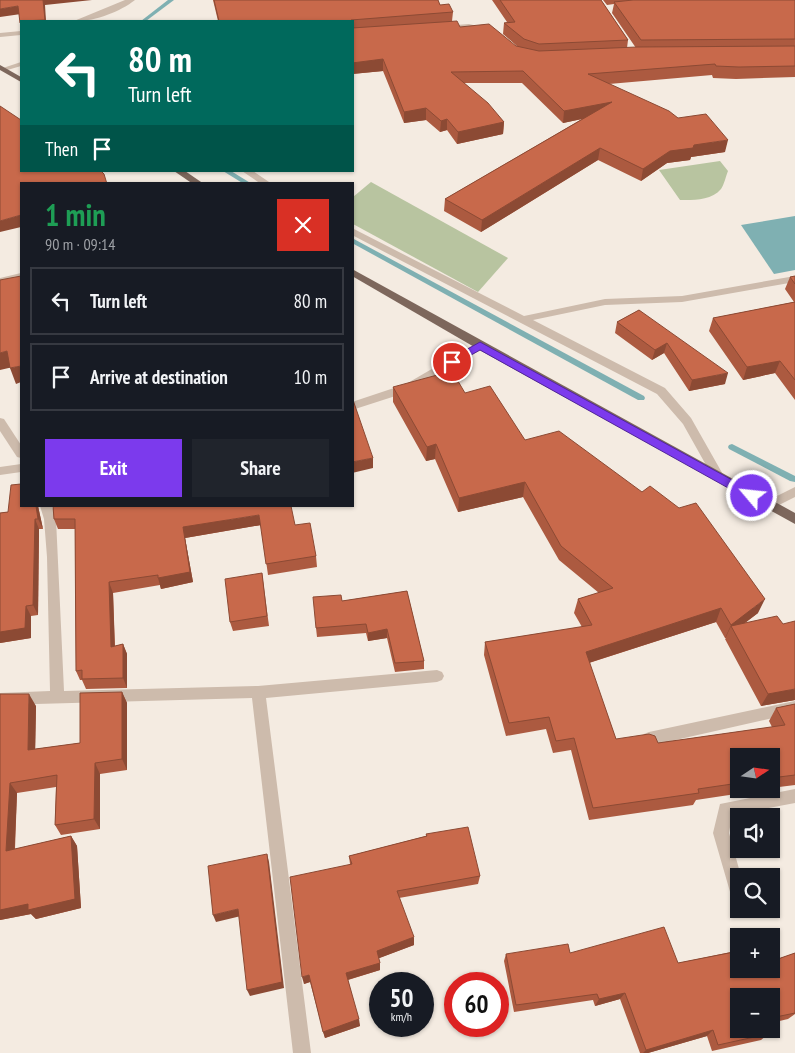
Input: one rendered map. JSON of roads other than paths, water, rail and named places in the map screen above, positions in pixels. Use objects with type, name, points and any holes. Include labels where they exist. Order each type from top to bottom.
[{"type":"main road","points":[[2,68],[20,79]]},
{"type":"main road","points":[[180,172],[197,182]]},
{"type":"main road","points":[[354,273],[718,478],[795,519]]},
{"type":"street","points":[[81,20],[108,11],[131,0]]},
{"type":"street","points":[[430,29],[469,26],[491,31]]},
{"type":"street","points":[[0,35],[20,33]]},
{"type":"street","points":[[2,68],[20,64]]},
{"type":"street","points":[[248,172],[265,182]]},
{"type":"street","points":[[354,232],[661,391],[673,402],[690,424],[718,478]]},
{"type":"street","points":[[0,281],[20,276]]},
{"type":"street","points":[[524,319],[605,302],[682,299],[795,279]]},
{"type":"street","points":[[354,405],[410,387],[480,345]]},
{"type":"street","points":[[0,422],[20,452]]},
{"type":"street","points":[[0,471],[20,468]]},
{"type":"street","points":[[769,504],[795,492]]},
{"type":"street","points":[[46,507],[50,519],[53,557],[57,696]]},
{"type":"street","points":[[0,699],[258,692],[438,676]]},
{"type":"street","points":[[258,692],[302,1053]]},
{"type":"street","points":[[649,739],[795,707]]},
{"type":"street","points":[[731,868],[720,833],[725,809],[795,796]]},
{"type":"water","points":[[795,216],[795,270],[774,274],[741,225]]},
{"type":"waterway","points":[[144,20],[171,0]]},
{"type":"waterway","points":[[228,172],[245,182]]},
{"type":"waterway","points":[[354,241],[641,398]]},
{"type":"waterway","points":[[732,447],[793,479]]}]
